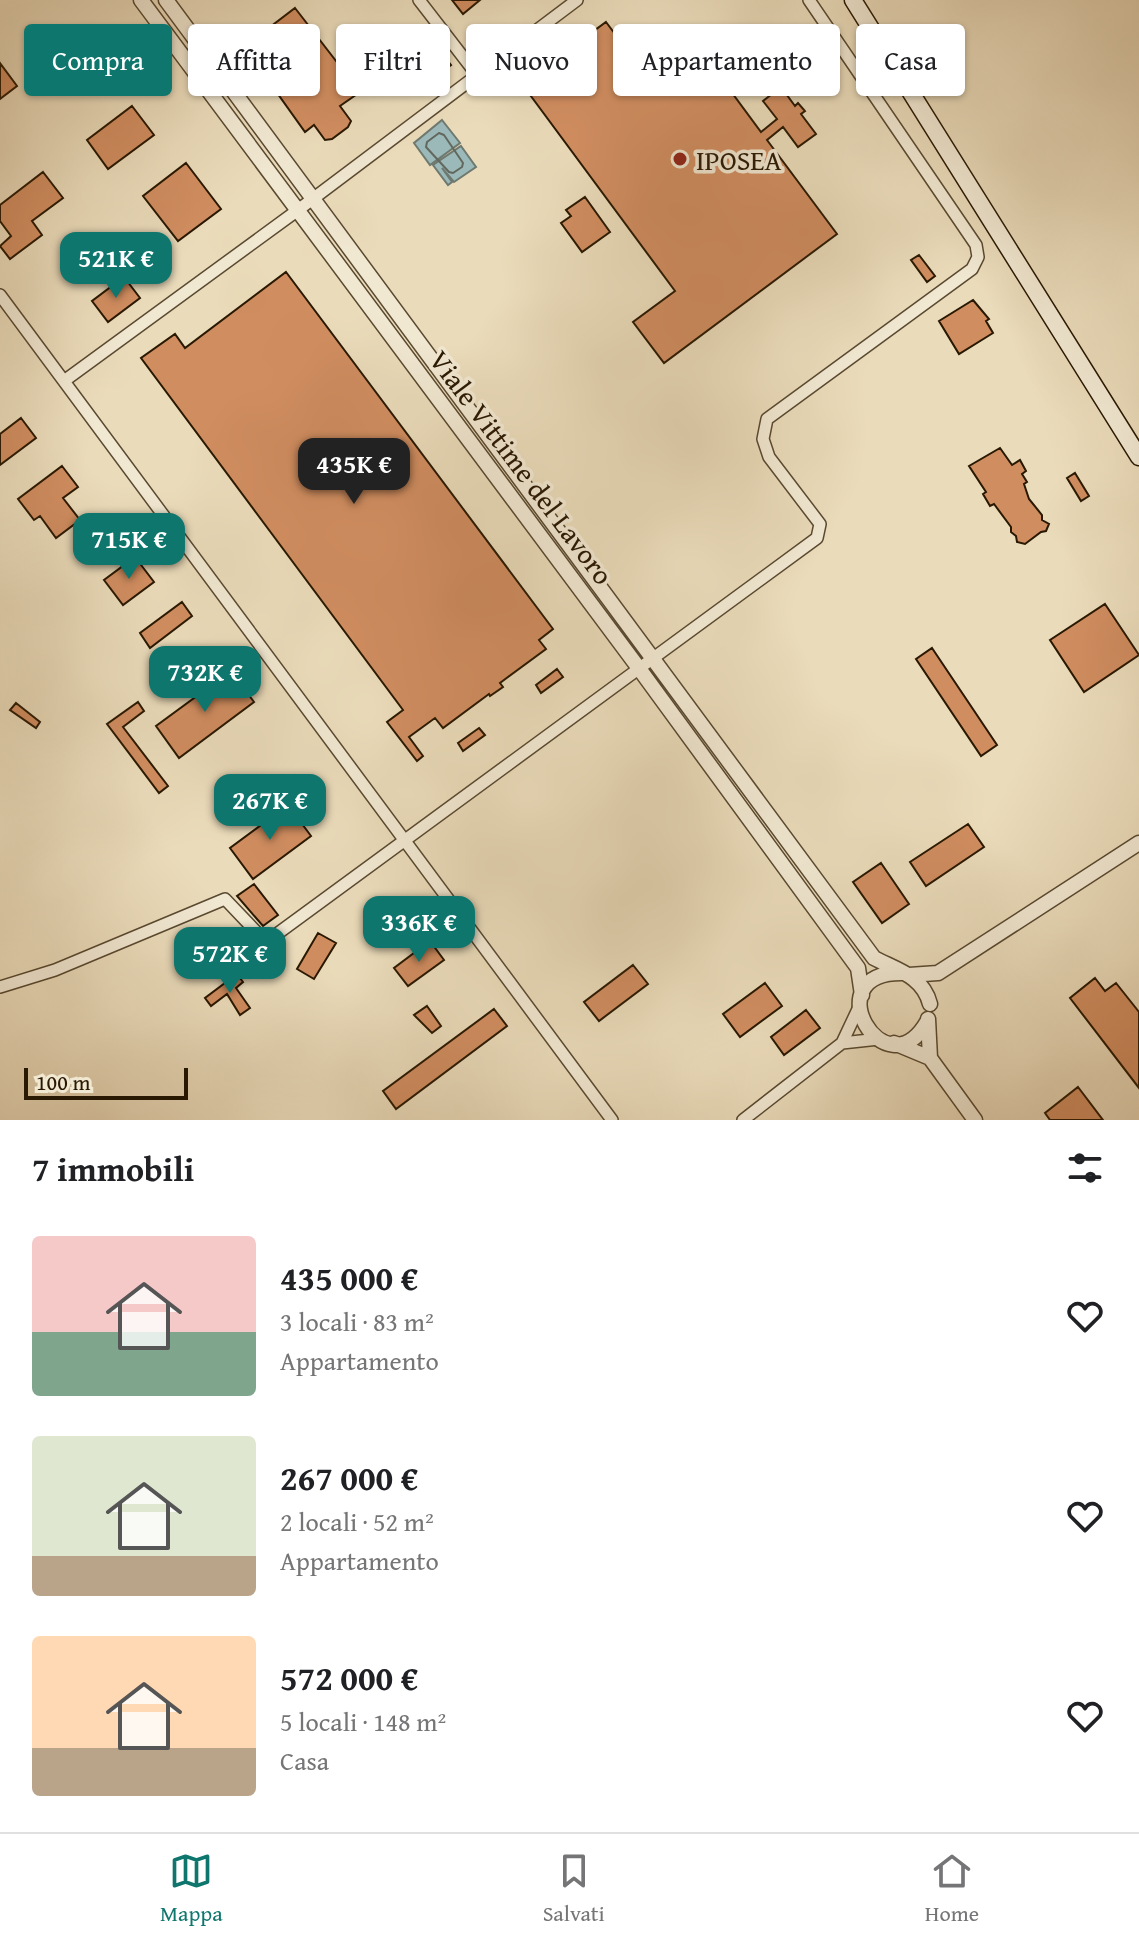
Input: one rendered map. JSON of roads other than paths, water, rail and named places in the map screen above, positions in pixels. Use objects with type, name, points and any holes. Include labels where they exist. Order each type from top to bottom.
[{"type":"main road","points":[[853,0],[1139,457]]},
{"type":"street","name":"Viale Vittime del Lavoro","points":[[141,0],[858,968],[860,1001]]},
{"type":"street","name":"Viale Vittime del Lavoro","points":[[166,0],[874,958],[905,974]]},
{"type":"street","points":[[419,0],[466,61]]},
{"type":"street","points":[[545,24],[577,0]]},
{"type":"street","points":[[0,987],[55,970],[225,899],[266,942],[817,538],[820,524],[769,457],[763,439],[767,419],[972,269],[978,257],[976,245],[809,0]]},
{"type":"street","points":[[64,381],[466,83]]},
{"type":"street","points":[[0,295],[612,1120]]},
{"type":"street","points":[[743,1120],[842,1043],[868,985],[877,977],[889,973],[938,973],[1139,843]]},
{"type":"street","points":[[938,973],[927,1022],[930,1058],[975,1120]]},
{"type":"street","points":[[905,974],[923,987],[930,1004]]},
{"type":"street","points":[[860,1001],[866,1029],[879,1039]]},
{"type":"street","points":[[894,1043],[914,1037],[927,1022]]},
{"type":"street","points":[[842,1043],[879,1039],[930,1058]]},
{"type":"water","points":[[442,120],[460,143],[430,165],[414,143]]},
{"type":"water","points":[[461,146],[476,167],[454,182],[442,168],[452,182],[448,185],[433,165]]},
{"type":"place","name":"IPOSEA","points":[[680,159]]}]
